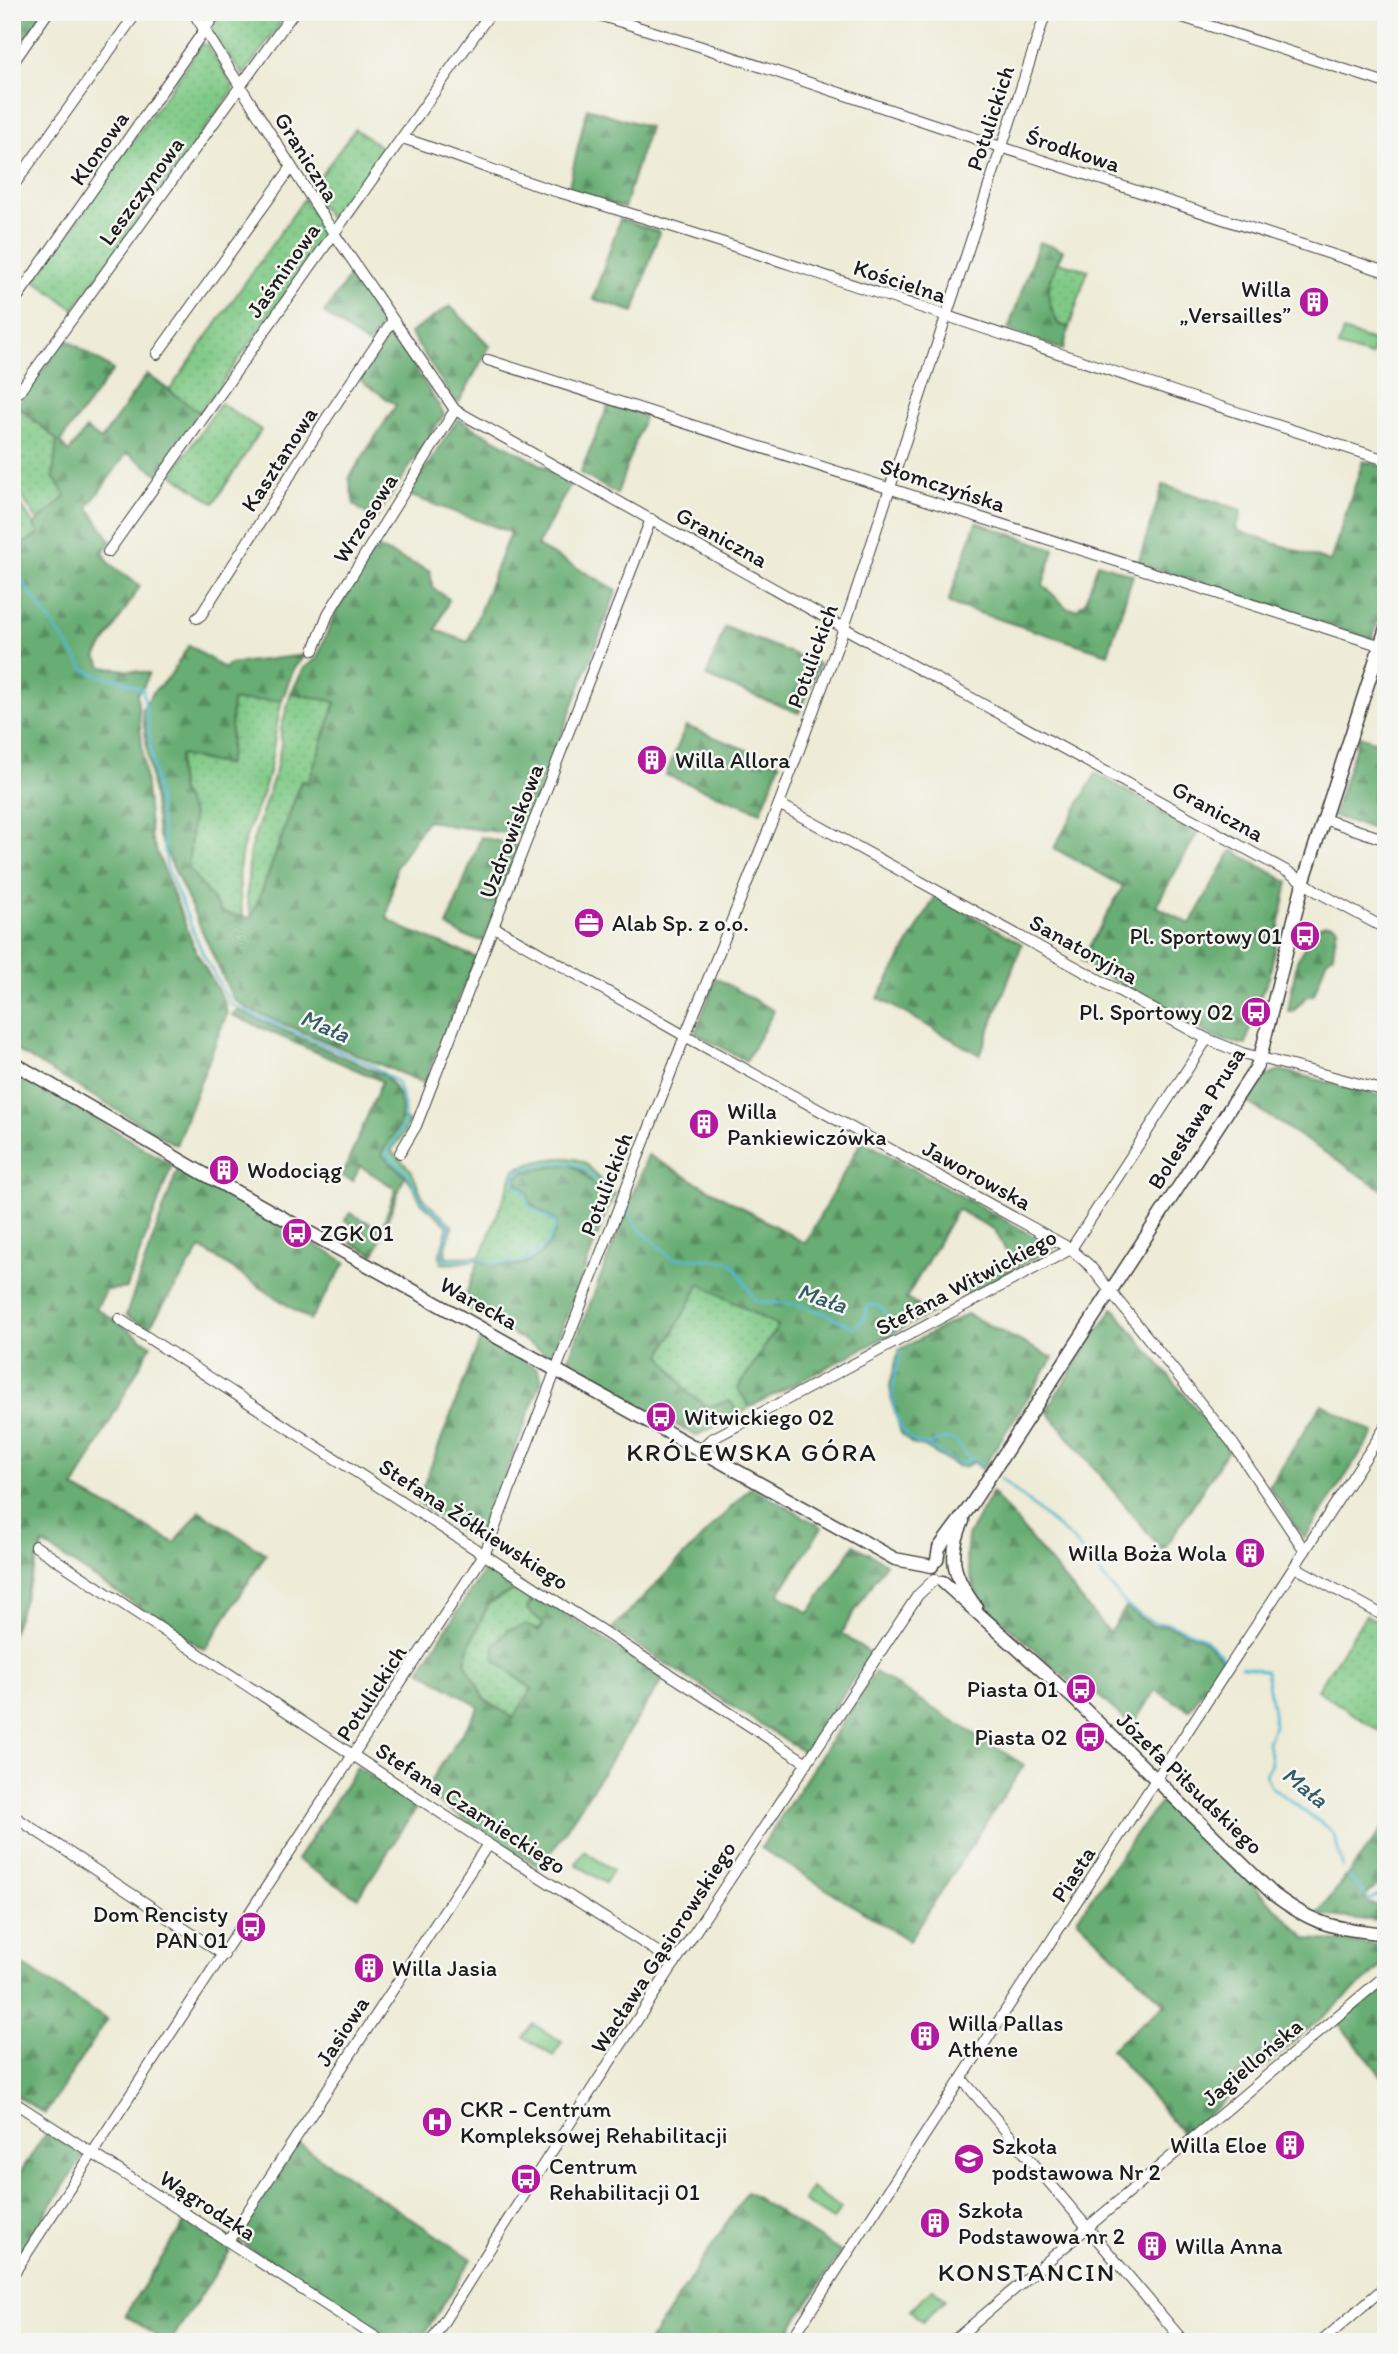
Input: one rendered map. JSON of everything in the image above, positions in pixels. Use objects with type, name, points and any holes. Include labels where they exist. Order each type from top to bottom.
[{"type":"street","points":[[12,64],[48,12]]},
{"type":"street","name":"Klonowa","points":[[12,188],[137,12]]},
{"type":"street","name":"Graniczna","points":[[193,12],[333,232],[456,410],[844,628],[1290,873],[1386,929]]},
{"type":"street","name":"Klonowa","points":[[12,305],[217,12]]},
{"type":"street","name":"Leszczynowa","points":[[19,392],[294,12]]},
{"type":"street","name":"Jaśminowa","points":[[108,552],[491,12]]},
{"type":"street","name":"Środkowa","points":[[589,12],[1386,272]]},
{"type":"street","name":"Potulickich","points":[[12,2276],[485,1553],[685,1036],[779,804],[844,628],[1046,12]]},
{"type":"street","points":[[1167,12],[1386,83]]},
{"type":"street","name":"Kościelna","points":[[402,138],[560,193],[1386,460]]},
{"type":"street","points":[[157,354],[291,168]]},
{"type":"street","name":"Kasztanowa","points":[[197,618],[393,320]]},
{"type":"street","name":"Słomczyńska","points":[[488,360],[1383,647]]},
{"type":"street","name":"Wrzosowa","points":[[314,650],[328,614],[456,410]]},
{"type":"street","name":"Uzdrowiskowa","points":[[400,1153],[416,1126],[651,519]]},
{"type":"street","name":"Bolesława Prusa","points":[[937,1572],[939,1548],[971,1505],[1251,1077],[1260,1058],[1303,883],[1383,647],[1386,628]]},
{"type":"street","name":"Sanatoryjna","points":[[779,804],[1207,1039],[1260,1058],[1386,1091]]},
{"type":"street","points":[[1324,819],[1386,840]]},
{"type":"street","name":"Jaworowska","points":[[494,926],[685,1036],[1071,1249],[1090,1266],[1234,1446],[1305,1551]]},
{"type":"street","name":"Stefana Witwickiego","points":[[700,1450],[710,1440],[1071,1249],[1207,1039]]},
{"type":"street","name":"Warecka","points":[[12,1062],[176,1158],[895,1559],[937,1572],[945,1558],[954,1568]]},
{"type":"street","name":"Stefana Żółkiewskiego","points":[[119,1319],[807,1763]]},
{"type":"street","name":"Piasta","points":[[790,2342],[1386,1426]]},
{"type":"street","name":"Bolesława Prusa","points":[[954,1568],[958,1534],[971,1505]]},
{"type":"street","name":"Stefana Czarnieckiego","points":[[35,1546],[675,1963]]},
{"type":"street","points":[[1295,1567],[1386,1617]]},
{"type":"street","points":[[937,1572],[950,1581],[954,1568]]},
{"type":"street","name":"Józefa Piłsudskiego","points":[[954,1568],[987,1621]]},
{"type":"street","name":"Józefa Piłsudskiego","points":[[937,1572],[1158,1779],[1273,1894],[1297,1912],[1315,1921],[1340,1928],[1386,1934]]},
{"type":"street","name":"Wacława Gąsiorowskiego","points":[[431,2342],[527,2188],[918,1595],[937,1572]]},
{"type":"street","points":[[12,1815],[224,1955]]},
{"type":"street","name":"Jasiowa","points":[[229,2240],[488,1843]]},
{"type":"street","name":"Jagiellońska","points":[[952,2342],[1386,1975]]},
{"type":"street","points":[[962,2079],[1184,2342]]},
{"type":"street","name":"Wągrodzka","points":[[12,2101],[383,2342]]},
{"type":"street","points":[[1321,2342],[1386,2286]]},
{"type":"green space","points":[[12,12],[45,12],[12,58]]},
{"type":"green space","points":[[222,12],[289,12],[243,75],[211,31]]},
{"type":"green space","points":[[202,44],[207,45],[231,82],[231,93],[74,309],[34,280]]},
{"type":"green space","points":[[587,108],[649,127],[624,208],[568,190]]},
{"type":"green space","points":[[355,129],[387,151],[341,215],[330,219],[310,190]]},
{"type":"green space","points":[[304,199],[325,231],[326,237],[200,413],[169,391]]},
{"type":"green space","points":[[620,219],[659,232],[634,312],[593,299]]},
{"type":"green space","points":[[1039,242],[1063,250],[1048,294],[1058,324],[1069,328],[1063,350],[1008,330]]},
{"type":"green space","points":[[1058,262],[1088,270],[1069,328],[1058,324],[1050,306],[1049,287]]},
{"type":"green space","points":[[351,274],[384,322],[368,345],[324,313]]},
{"type":"green space","points":[[450,306],[490,346],[459,402],[454,400],[410,333]]},
{"type":"green space","points":[[1343,331],[1376,342],[1371,356],[1338,346]]},
{"type":"green space","points":[[395,337],[444,414],[375,520],[354,505],[349,478],[396,405],[360,380],[387,339]]},
{"type":"green space","points":[[65,338],[113,370],[60,442],[69,452],[86,429],[101,440],[147,374],[200,413],[158,474],[127,453],[88,507],[111,541],[103,552],[110,564],[140,586],[96,657],[103,667],[149,673],[144,686],[137,694],[151,837],[196,952],[224,1001],[227,1013],[176,1145],[12,1048],[12,550],[38,535],[34,525],[66,496],[53,477],[57,440],[17,405]]},
{"type":"green space","points":[[12,401],[57,440],[53,477],[67,496],[38,521],[12,482]]},
{"type":"green space","points":[[221,403],[261,430],[214,503],[172,474]]},
{"type":"green space","points":[[609,404],[645,415],[617,494],[580,473]]},
{"type":"green space","points":[[458,419],[572,482],[537,546],[617,590],[523,835],[427,820],[396,867],[387,918],[405,929],[476,957],[424,1083],[248,1009],[233,999],[158,834],[142,709],[154,691],[169,677],[189,645],[225,669],[229,664],[305,655],[294,668],[282,700],[232,701],[227,765],[180,755],[178,771],[181,792],[193,815],[188,867],[222,913],[251,918],[301,781],[308,783],[336,702],[291,693],[304,668],[317,658],[333,618],[375,547],[430,571],[433,588],[449,599],[436,630],[468,642],[510,532],[408,495]]},
{"type":"green space","points":[[1363,461],[1386,467],[1386,597],[1372,639],[1138,563],[1163,485],[1242,510],[1236,530],[1330,562]]},
{"type":"green space","points":[[12,492],[38,535],[12,550]]},
{"type":"green space","points":[[976,522],[1054,549],[1043,585],[1067,608],[1077,609],[1085,602],[1098,563],[1133,575],[1108,654],[948,603]]},
{"type":"green space","points":[[725,627],[819,664],[799,713],[706,677]]},
{"type":"green space","points":[[291,693],[336,701],[308,783],[301,781],[252,918],[247,898],[250,850],[276,770],[281,729]]},
{"type":"green space","points":[[232,700],[282,700],[267,780],[241,855],[239,882],[243,917],[222,913],[188,867],[193,815],[181,792],[178,771],[180,755],[227,765]]},
{"type":"green space","points":[[686,726],[780,763],[761,812],[666,775]]},
{"type":"green space","points":[[1359,736],[1386,745],[1386,833],[1333,816]]},
{"type":"green space","points":[[1096,773],[1198,832],[1156,906],[1190,924],[1232,850],[1288,882],[1269,978],[1255,1007],[1246,1045],[1217,1039],[1081,961],[1123,886],[1054,848]]},
{"type":"green space","points":[[481,837],[518,846],[483,941],[464,936],[447,926]]},
{"type":"green space","points":[[936,895],[1022,944],[980,1055],[878,998]]},
{"type":"green space","points":[[1325,924],[1337,927],[1333,954],[1326,961],[1314,995],[1306,997],[1293,1012],[1288,1011],[1297,961],[1318,927]]},
{"type":"green space","points":[[716,978],[774,1011],[746,1061],[695,1033]]},
{"type":"green space","points":[[237,1010],[384,1075],[398,1094],[402,1108],[400,1123],[382,1155],[405,1175],[374,1255],[350,1242],[354,1236],[361,1239],[364,1233],[345,1220],[350,1213],[381,1229],[396,1189],[360,1166],[353,1181],[342,1176],[382,1081],[232,1015]]},
{"type":"green space","points":[[12,1069],[172,1165],[127,1288],[107,1290],[96,1308],[151,1345],[74,1488],[175,1543],[200,1511],[266,1554],[205,1650],[43,1544],[12,1634]]},
{"type":"green space","points":[[1280,1070],[1386,1097],[1386,1192],[1247,1102],[1265,1078]]},
{"type":"green space","points":[[402,1118],[409,1122],[391,1151],[411,1170],[424,1200],[452,1225],[446,1257],[481,1256],[515,1169],[552,1159],[580,1161],[615,1194],[611,1201],[603,1196],[581,1169],[528,1192],[529,1202],[556,1222],[552,1239],[534,1259],[504,1266],[493,1266],[475,1260],[441,1263],[440,1254],[448,1226],[421,1202],[405,1175],[382,1156]]},
{"type":"green space","points":[[862,1140],[1054,1248],[967,1294],[961,1285],[1010,1259],[995,1230],[957,1209],[906,1299],[932,1313],[750,1407],[738,1389],[778,1326],[700,1284],[661,1355],[689,1394],[708,1406],[730,1401],[739,1414],[696,1436],[569,1366],[569,1358],[648,1155],[805,1243]]},
{"type":"green space","points":[[569,1164],[576,1167],[611,1201],[551,1356],[462,1305],[479,1260],[490,1265],[503,1266],[529,1262],[544,1251],[552,1239],[556,1222],[529,1202],[528,1192],[517,1182],[517,1177],[524,1172]]},
{"type":"green space","points":[[178,1168],[346,1262],[310,1320],[201,1248],[148,1329],[126,1315]]},
{"type":"green space","points":[[700,1283],[778,1326],[738,1388],[750,1407],[739,1414],[730,1401],[708,1406],[689,1394],[661,1355]]},
{"type":"green space","points":[[1113,1308],[1229,1449],[1163,1551],[1046,1410]]},
{"type":"green space","points":[[967,1314],[1053,1358],[982,1469],[974,1462],[964,1467],[957,1466],[924,1447],[912,1444],[901,1433],[890,1385],[899,1350]]},
{"type":"green space","points":[[481,1337],[538,1369],[542,1379],[482,1536],[473,1539],[417,1502]]},
{"type":"green space","points":[[1322,1404],[1374,1433],[1304,1539],[1269,1486]]},
{"type":"green space","points":[[751,1487],[822,1527],[779,1594],[809,1613],[854,1545],[886,1563],[841,1633],[870,1653],[805,1753],[612,1629]]},
{"type":"green space","points":[[992,1492],[1109,1633],[1126,1608],[1153,1626],[1166,1625],[1203,1639],[1225,1661],[1189,1710],[1155,1690],[1132,1726],[1080,1679],[1075,1686],[987,1607],[974,1589],[966,1558],[968,1536]]},
{"type":"green space","points":[[488,1564],[523,1585],[489,1603],[471,1641],[465,1662],[484,1699],[513,1718],[532,1689],[495,1660],[494,1646],[508,1630],[526,1625],[539,1631],[543,1626],[527,1609],[534,1593],[663,1679],[541,1868],[423,1793],[479,1707],[420,1670]]},
{"type":"green space","points":[[523,1585],[534,1593],[527,1609],[543,1626],[495,1660],[532,1689],[513,1718],[484,1699],[465,1662],[471,1641],[489,1603]]},
{"type":"green space","points":[[1366,1615],[1386,1626],[1386,1722],[1379,1731],[1317,1690]]},
{"type":"green space","points":[[875,1672],[1024,1765],[909,1941],[761,1848]]},
{"type":"green space","points":[[357,1767],[417,1807],[358,1898],[297,1860]]},
{"type":"green space","points":[[1165,1798],[1307,1939],[1386,1945],[1386,1963],[1184,2135],[1111,2049],[1165,2004],[1077,1919],[1138,1830]]},
{"type":"green space","points":[[1386,1824],[1386,1880],[1364,1898],[1370,1904],[1381,1906],[1383,1912],[1378,1921],[1317,1915]]},
{"type":"green space","points":[[584,1851],[613,1870],[605,1883],[576,1864]]},
{"type":"green space","points":[[12,1958],[107,2020],[45,2114],[12,2093]]},
{"type":"green space","points":[[1386,1983],[1386,2081],[1338,2023]]},
{"type":"green space","points":[[533,2024],[562,2042],[553,2056],[524,2037]]},
{"type":"green space","points":[[47,2131],[84,2155],[22,2250],[12,2244],[12,2185]]},
{"type":"green space","points":[[298,2143],[472,2259],[419,2342],[398,2342],[236,2239]]},
{"type":"green space","points":[[811,2188],[841,2208],[833,2220],[803,2201]]},
{"type":"green space","points":[[747,2192],[841,2252],[782,2342],[649,2342]]},
{"type":"green space","points":[[185,2222],[230,2251],[170,2342],[166,2342],[125,2315]]},
{"type":"green space","points":[[933,2288],[945,2300],[922,2322],[910,2310]]},
{"type":"waterway","name":"Mała","points":[[12,567],[85,670],[98,676],[119,679],[143,690],[167,868],[203,954],[231,1005],[371,1065],[397,1082],[404,1103],[405,1123],[386,1154],[408,1174],[422,1200],[450,1225],[443,1258],[446,1261],[481,1258],[490,1264],[520,1262],[529,1259],[548,1243],[555,1223],[528,1205],[526,1193],[516,1185],[515,1173],[523,1169],[560,1163],[578,1166],[591,1175],[611,1199]]},
{"type":"waterway","name":"Mała","points":[[628,1209],[637,1227],[671,1257],[730,1262],[759,1302],[795,1304],[822,1312],[853,1327],[863,1321],[869,1305],[875,1305],[885,1312],[892,1331]]},
{"type":"waterway","name":"Mała","points":[[901,1350],[892,1390],[902,1429],[915,1443],[924,1445],[951,1439],[965,1455],[984,1464]]},
{"type":"waterway","name":"Mała","points":[[925,1445],[961,1465],[970,1460]]},
{"type":"waterway","name":"Mała","points":[[1001,1479],[1073,1540],[1127,1606],[1154,1623],[1168,1623],[1203,1637],[1224,1657]]},
{"type":"waterway","name":"Mała","points":[[1241,1666],[1266,1671],[1274,1726],[1268,1742],[1271,1764],[1265,1774],[1270,1786],[1328,1828],[1334,1835],[1343,1867]]},
{"type":"waterway","name":"Mała","points":[[1348,1876],[1370,1900],[1386,1890]]},
{"type":"place","name":"Willa „Versailles”","points":[[1314,302]]},
{"type":"place","name":"Willa Allora","points":[[652,760]]},
{"type":"place","name":"Alab Sp. z o.o.","points":[[589,923]]},
{"type":"place","name":"Pl. Sportowy 01","points":[[1305,936]]},
{"type":"place","name":"Pl. Sportowy 02","points":[[1256,1012]]},
{"type":"place","name":"Willa Pankiewiczówka","points":[[704,1124]]},
{"type":"place","name":"Wodociąg","points":[[224,1170]]},
{"type":"place","name":"ZGK 01","points":[[297,1233]]},
{"type":"place","name":"Witwickiego 02","points":[[661,1417]]},
{"type":"place","name":"Willa Boża Wola","points":[[1250,1553]]},
{"type":"place","name":"Piasta 01","points":[[1081,1689]]},
{"type":"place","name":"Piasta 02","points":[[1090,1737]]},
{"type":"place","name":"Dom Rencisty PAN 01","points":[[251,1927]]},
{"type":"place","name":"Willa Jasia","points":[[369,1968]]},
{"type":"place","name":"Willa Pallas Athene","points":[[925,2036]]},
{"type":"place","name":"CKR - Centrum Kompleksowej Rehabilitacji","points":[[437,2122]]},
{"type":"place","name":"Willa Eloe","points":[[1290,2145]]},
{"type":"place","name":"Szkoła podstawowa Nr 2","points":[[969,2159]]},
{"type":"place","name":"Centrum Rehabilitacji 01","points":[[526,2179]]},
{"type":"place","name":"Szkoła Podstawowa nr 2","points":[[935,2223]]},
{"type":"place","name":"Willa Anna","points":[[1152,2246]]},
{"type":"district","name":"KRÓLEWSKA GÓRA","points":[[752,1452]]},
{"type":"district","name":"KONSTANCIN","points":[[1027,2272]]}]
